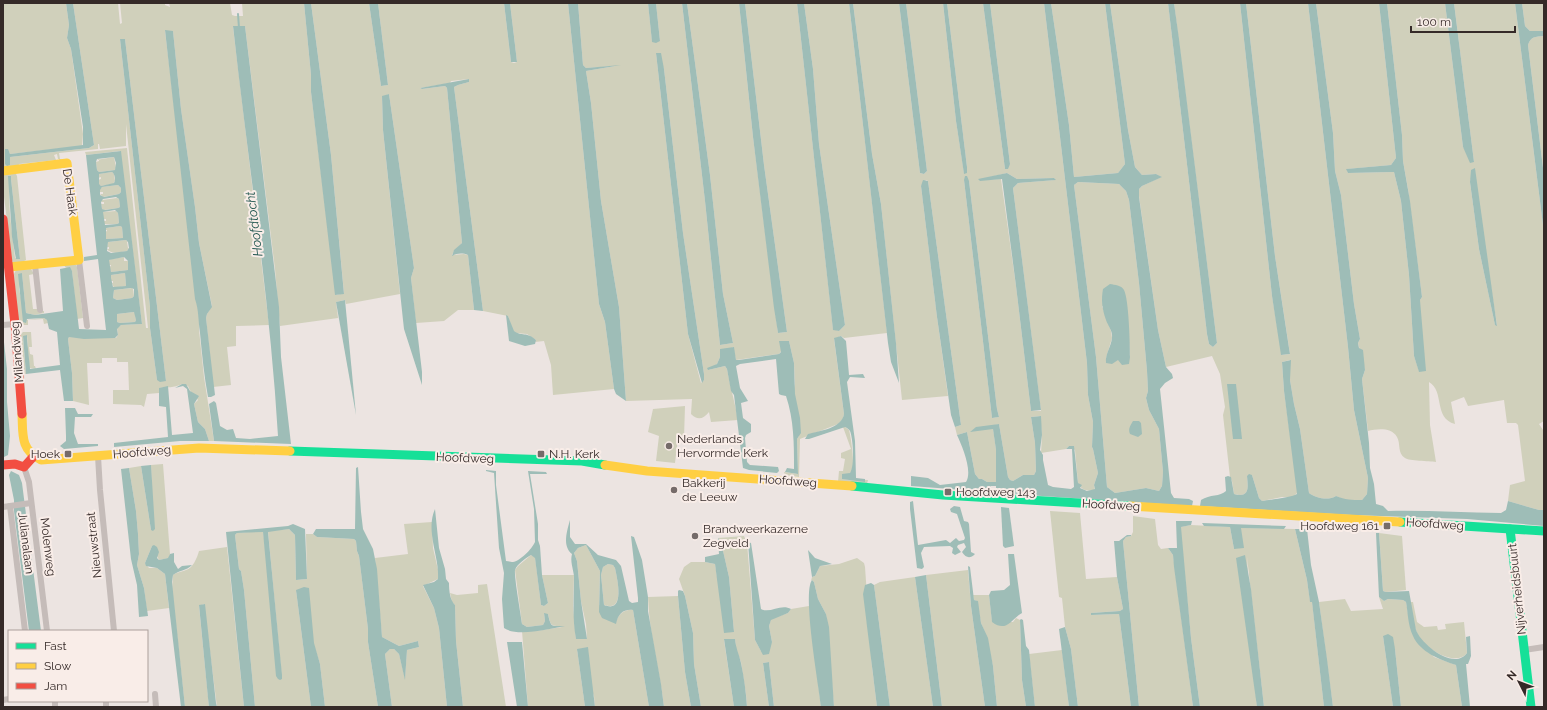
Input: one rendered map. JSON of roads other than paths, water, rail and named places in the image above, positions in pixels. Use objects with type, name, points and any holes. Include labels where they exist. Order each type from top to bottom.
[{"type":"street","name":"De Haak","points":[[3,171],[67,163],[87,326]]},
{"type":"street","name":"Milandweg","points":[[3,219],[15,324],[24,444],[28,452],[33,457]]},
{"type":"street","points":[[8,267],[79,260]]},
{"type":"street","points":[[36,265],[40,310]]},
{"type":"street","points":[[3,325],[15,324]]},
{"type":"street","name":"Hoofdweg","points":[[33,457],[41,460],[198,448],[582,461],[647,471],[825,483],[943,495],[1544,531]]},
{"type":"street","name":"Nieuwstraat","points":[[98,456],[114,630]]},
{"type":"street","points":[[3,465],[15,464],[24,467],[33,457]]},
{"type":"street","name":"Molenweg","points":[[24,467],[29,482],[30,504],[47,630]]},
{"type":"street","points":[[8,506],[30,504]]},
{"type":"street","name":"Julianalaan","points":[[8,506],[25,630]]},
{"type":"street","name":"Nijverheidsbuurt","points":[[1510,529],[1531,707]]},
{"type":"street","name":"Nijverheidsbuurt","points":[[1524,650],[1544,647]]},
{"type":"street","points":[[154,694],[156,707]]},
{"type":"water","points":[[66,3],[73,3],[94,145],[89,148],[10,157],[10,165],[7,166],[5,164],[5,149],[8,149],[10,154],[83,145],[83,127],[71,49],[67,38],[69,25]]},
{"type":"water","points":[[304,3],[311,3],[331,155],[344,294],[335,295],[311,92],[311,75]]},
{"type":"water","points":[[369,3],[378,3],[388,85],[381,86]]},
{"type":"water","points":[[504,3],[510,3],[517,62],[511,62]]},
{"type":"water","points":[[568,3],[578,3],[583,65],[586,68],[621,65],[586,71],[591,103],[601,201],[619,307],[626,401],[616,394],[614,389],[605,322],[599,304]]},
{"type":"water","points":[[648,3],[656,3],[660,41],[656,43],[652,42]]},
{"type":"water","points":[[682,3],[687,3],[710,175],[723,294],[733,343],[720,345],[705,201]]},
{"type":"water","points":[[739,3],[745,3],[764,165],[787,332],[778,333],[774,308],[753,137]]},
{"type":"water","points":[[797,3],[804,3],[813,69],[819,144],[845,325],[839,331],[833,330]]},
{"type":"water","points":[[849,3],[853,3],[872,154],[881,204],[899,383],[891,362],[888,343]]},
{"type":"water","points":[[899,3],[906,3],[927,171],[924,174],[920,173]]},
{"type":"water","points":[[943,3],[947,3],[967,167],[967,173],[964,174],[956,121]]},
{"type":"water","points":[[983,3],[990,3],[1010,164],[1008,169],[1005,169]]},
{"type":"water","points":[[1044,3],[1051,3],[1069,125],[1074,177],[1118,173],[1125,164],[1105,3],[1110,3],[1128,130],[1135,167],[1142,175],[1156,174],[1162,177],[1142,186],[1139,189],[1139,197],[1158,330],[1166,367],[1172,374],[1173,378],[1165,383],[1160,389],[1171,493],[1174,498],[1189,499],[1193,501],[1192,506],[996,493],[996,486],[991,486],[990,492],[911,486],[911,476],[928,478],[940,485],[966,482],[968,477],[968,465],[957,435],[967,432],[975,474],[979,479],[987,482],[996,482],[996,450],[993,429],[970,432],[976,427],[999,424],[1008,477],[1010,480],[1013,481],[1023,475],[1034,475],[1036,471],[1035,443],[1031,417],[1041,416],[1042,435],[1040,450],[1043,455],[1048,485],[1071,489],[1074,487],[1072,449],[1066,449],[1069,446],[1074,446],[1078,483],[1082,485],[1080,488],[1087,491],[1095,489],[1094,485],[1098,473],[1092,447],[1093,422],[1088,395],[1087,363]],"holes":[[[1078,182],[1119,184],[1126,191],[1129,200],[1139,283],[1147,371],[1148,391],[1146,398],[1149,410],[1159,429],[1163,472],[1162,486],[1159,491],[1146,488],[1115,493],[1107,487],[1096,357],[1074,185]]]},
{"type":"water","points":[[1168,3],[1174,3],[1179,39],[1217,343],[1213,347],[1209,344],[1207,334]]},
{"type":"water","points":[[1240,3],[1246,3],[1275,256],[1290,354],[1281,355],[1272,296]]},
{"type":"water","points":[[1308,3],[1316,3],[1333,133],[1335,171],[1341,195],[1354,304],[1360,339],[1358,343],[1359,348],[1363,350],[1365,370],[1362,379],[1369,443],[1370,468],[1374,484],[1376,504],[1383,506],[1388,511],[1501,513],[1506,510],[1508,501],[1539,510],[1544,510],[1544,526],[1467,519],[1352,515],[1200,506],[1201,500],[1224,493],[1226,491],[1225,477],[1228,476],[1231,477],[1234,494],[1243,495],[1247,491],[1247,476],[1249,474],[1252,475],[1259,498],[1262,501],[1297,494],[1284,391],[1282,362],[1291,360],[1290,380],[1300,429],[1309,493],[1322,498],[1333,498],[1336,496],[1355,500],[1362,500],[1367,494],[1368,478],[1354,410]]},
{"type":"water","points":[[1379,3],[1387,3],[1402,135],[1403,161],[1410,201],[1422,297],[1420,300],[1426,371],[1419,372],[1414,356],[1409,275],[1401,201],[1394,172],[1348,173],[1346,169],[1391,165],[1396,158]]},
{"type":"water","points":[[1445,3],[1454,3],[1474,162],[1470,163],[1463,147]]},
{"type":"water","points":[[1515,3],[1522,3],[1525,26],[1530,31],[1544,31],[1544,36],[1532,38],[1528,45],[1544,176],[1544,233]]},
{"type":"water","points":[[233,26],[245,26],[279,307],[281,357],[291,444],[214,441],[209,404],[214,401],[216,403],[220,426],[227,430],[233,429],[236,438],[250,439],[278,436],[270,333]]},
{"type":"water","points":[[165,30],[173,31],[181,109],[199,243],[212,307],[206,318],[215,395],[211,397],[208,397],[204,373]]},
{"type":"water","points":[[120,39],[125,39],[166,381],[160,382],[157,380],[150,328],[150,307]]},
{"type":"water","points":[[656,53],[661,53],[664,69],[683,233],[704,374],[704,380],[702,383],[688,334]]},
{"type":"water","points":[[469,79],[469,82],[454,87],[483,311],[474,310],[468,255],[456,254],[452,256],[454,250],[462,243],[447,88],[445,86],[420,88]]},
{"type":"water","points":[[389,94],[414,268],[411,278],[422,372],[422,385],[404,329],[383,130],[382,96]]},
{"type":"water","points":[[121,151],[142,324],[121,325],[117,329],[118,335],[115,338],[84,339],[69,337],[73,401],[64,401],[60,370],[26,374],[23,336],[27,335],[30,369],[60,365],[57,332],[49,329],[47,320],[44,318],[27,319],[26,323],[23,322],[18,274],[22,273],[26,313],[35,315],[63,311],[60,269],[70,267],[72,271],[79,329],[106,330],[98,259],[84,261],[84,257],[97,255],[86,155]],"holes":[[[114,157],[116,163],[115,170],[99,172],[97,170],[97,159]],[[113,173],[115,179],[114,183],[101,186],[99,184],[99,174]],[[118,185],[121,188],[121,192],[119,194],[104,197],[100,195],[100,190],[102,187]],[[116,197],[119,199],[120,207],[105,210],[102,209],[101,202],[103,199]],[[115,210],[118,213],[119,223],[105,225],[103,212]],[[122,227],[123,238],[106,239],[106,228]],[[126,240],[128,242],[129,248],[127,251],[111,253],[107,251],[108,242]],[[124,257],[128,261],[128,270],[111,272],[109,260]],[[125,273],[126,286],[113,287],[111,275]],[[134,289],[134,296],[132,298],[117,300],[113,298],[114,290]],[[134,312],[135,322],[117,322],[117,314]]]},
{"type":"water","points":[[1475,168],[1497,326],[1495,325],[1479,249],[1470,182],[1471,170]]},
{"type":"water","points":[[1007,173],[1017,179],[1054,178],[1056,180],[1018,183],[1013,188],[1041,410],[1031,411],[1002,179],[980,181],[978,179]]},
{"type":"water","points":[[8,176],[11,176],[20,259],[16,259],[12,237]]},
{"type":"water","points":[[965,176],[967,176],[969,181],[999,417],[992,418],[964,180]]},
{"type":"water","points":[[923,180],[928,181],[961,425],[955,427],[951,415],[937,317],[921,186]]},
{"type":"water","points":[[1110,284],[1121,287],[1126,295],[1129,333],[1129,364],[1122,365],[1118,360],[1112,364],[1106,363],[1106,357],[1112,335],[1104,312],[1102,297],[1103,289]]},
{"type":"water","points":[[345,300],[356,415],[336,302]]},
{"type":"water","points":[[506,315],[508,316],[514,331],[519,334],[533,337],[536,340],[535,344],[525,346],[509,341]]},
{"type":"water","points":[[3,333],[7,369],[7,402],[10,436],[8,455],[4,457],[3,443]]},
{"type":"water","points":[[841,336],[846,341],[849,375],[863,374],[865,378],[850,377],[847,382],[855,441],[856,478],[865,479],[865,482],[842,479],[842,474],[850,473],[853,464],[852,440],[848,429],[845,427],[805,439],[808,434],[835,426],[842,419],[844,414],[834,338]]},
{"type":"water","points":[[779,341],[789,341],[794,363],[795,394],[800,418],[801,433],[797,439],[798,474],[785,472],[787,468],[794,469],[793,432],[791,414],[786,396],[779,394],[776,359],[740,364],[736,366],[740,388],[748,401],[741,403],[743,418],[751,424],[751,432],[746,435],[745,438],[747,462],[750,465],[778,467],[779,471],[777,473],[743,468],[734,395],[731,391],[727,369],[725,366],[708,370],[707,368],[717,364],[720,357],[720,349],[734,347],[736,360],[739,360],[779,354],[781,352]]},
{"type":"water","points":[[182,384],[186,384],[190,391],[199,396],[194,404],[198,422],[205,429],[209,441],[180,441],[114,447],[114,443],[168,437],[166,407],[159,406],[159,388],[168,386],[172,435],[193,433],[187,389],[183,386],[175,388]]},
{"type":"water","points":[[1227,384],[1236,384],[1242,439],[1233,439]]},
{"type":"water","points":[[65,408],[75,408],[78,414],[93,414],[91,417],[75,417],[74,433],[78,444],[98,444],[98,446],[64,449],[60,446],[66,441]]},
{"type":"water","points":[[1133,421],[1139,421],[1141,423],[1142,434],[1138,437],[1130,434],[1129,432]]},
{"type":"water","points":[[151,465],[155,529],[153,531],[151,530],[141,466]]},
{"type":"water","points":[[358,467],[363,529],[373,549],[377,569],[382,637],[399,646],[418,641],[419,647],[407,650],[405,680],[399,654],[394,649],[390,649],[385,654],[392,707],[378,707],[368,642],[368,629],[356,541],[354,539],[317,537],[313,534],[316,529],[355,529],[356,468]]},
{"type":"water","points":[[129,468],[138,534],[139,554],[137,565],[144,588],[148,616],[139,617],[137,585],[131,559],[121,469]]},
{"type":"water","points":[[486,470],[496,471],[496,485],[506,561],[513,562],[526,554],[535,542],[534,509],[528,471],[546,472],[547,474],[530,474],[538,524],[538,540],[540,546],[542,575],[548,603],[544,606],[541,605],[535,558],[531,555],[522,561],[516,568],[516,580],[522,624],[527,627],[543,625],[545,621],[544,613],[548,614],[552,625],[565,626],[525,632],[509,631],[504,628],[502,599],[504,573],[499,548],[494,473]]},
{"type":"water","points":[[11,471],[19,475],[22,483],[41,630],[29,630],[14,511],[14,500],[9,475]]},
{"type":"water","points":[[913,501],[918,545],[946,540],[950,543],[956,538],[959,541],[964,540],[965,538],[957,514],[951,512],[950,509],[954,506],[960,507],[964,521],[968,522],[969,524],[971,552],[975,554],[970,557],[965,556],[962,552],[966,547],[964,543],[958,545],[957,547],[961,552],[955,555],[952,553],[953,548],[950,546],[924,547],[921,553],[924,567],[922,569],[917,568],[910,509],[910,502]]},
{"type":"water","points":[[1001,507],[1009,508],[1014,546],[1005,548],[1003,546]]},
{"type":"water","points":[[435,509],[439,548],[445,569],[446,579],[449,583],[451,598],[455,605],[456,641],[463,707],[447,707],[439,628],[434,608],[423,585],[434,582],[438,579],[437,562],[432,535],[432,517]]},
{"type":"water","points":[[570,520],[570,537],[575,544],[586,544],[598,555],[616,560],[621,566],[629,601],[632,603],[638,602],[631,536],[634,537],[642,560],[648,597],[648,611],[664,707],[649,707],[633,610],[624,611],[618,617],[616,624],[602,618],[599,612],[600,571],[586,545],[578,548],[574,553],[577,561],[587,639],[576,639],[574,615],[574,576],[571,562],[572,554],[566,543]],"holes":[[[608,564],[613,565],[615,568],[618,586],[618,600],[611,606],[604,605],[601,575],[603,567]]]},
{"type":"water","points":[[1176,521],[1192,521],[1191,525],[1181,527],[1191,638],[1200,707],[1193,707],[1173,555],[1168,548],[1177,548]]},
{"type":"water","points":[[1202,523],[1286,526],[1284,529],[1241,528],[1244,548],[1234,549],[1230,527],[1204,526]]},
{"type":"water","points":[[293,524],[305,529],[307,579],[296,580],[295,535],[289,529],[268,532],[282,675],[282,679],[280,680],[276,676],[263,532],[237,533],[235,535],[239,569],[241,571],[244,590],[255,707],[244,707],[226,532],[288,526]]},
{"type":"water","points":[[1295,529],[1307,529],[1311,565],[1319,602],[1333,707],[1324,707],[1312,602],[1310,602],[1307,580]]},
{"type":"water","points":[[1376,533],[1379,533],[1383,591],[1409,591],[1416,630],[1424,642],[1438,654],[1454,659],[1461,658],[1467,653],[1466,637],[1470,636],[1471,656],[1468,664],[1466,664],[1470,707],[1462,707],[1456,665],[1431,655],[1416,642],[1410,628],[1406,602],[1403,600],[1388,599],[1384,601],[1379,597]]},
{"type":"water","points":[[1127,535],[1131,536],[1126,537],[1123,541],[1139,707],[1131,707],[1119,614],[1091,615],[1091,613],[1120,611],[1123,609],[1117,577],[1114,541],[1119,541]]},
{"type":"water","points":[[718,538],[721,542],[729,577],[734,632],[724,633],[715,564],[705,562],[705,557],[719,554]]},
{"type":"water","points":[[748,542],[751,543],[761,609],[768,610],[787,607],[791,609],[788,613],[771,620],[769,626],[772,642],[769,654],[763,655],[755,640]]},
{"type":"water","points":[[154,545],[157,547],[159,552],[157,558],[159,560],[168,558],[170,554],[174,553],[174,562],[178,569],[182,566],[192,565],[173,575],[172,582],[185,707],[181,707],[165,574],[157,568],[146,566],[145,563],[152,546]]},
{"type":"water","points":[[808,550],[815,558],[832,564],[820,566],[815,576],[812,577]]},
{"type":"water","points":[[1008,554],[1014,554],[1022,613],[1005,626],[1001,626],[992,622],[989,595],[991,591],[1004,590],[1010,585]]},
{"type":"water","points":[[1245,555],[1251,589],[1264,707],[1257,707],[1236,558]]},
{"type":"water","points":[[968,566],[970,567],[974,600],[978,601],[981,623],[988,638],[993,666],[997,707],[985,707],[971,606]]},
{"type":"water","points":[[926,575],[942,707],[933,707],[915,577]]},
{"type":"water","points":[[812,580],[814,582],[818,599],[826,614],[829,627],[834,707],[821,707],[810,620],[809,588]]},
{"type":"water","points":[[871,583],[874,585],[890,707],[877,707],[863,594],[865,585]]},
{"type":"water","points":[[304,587],[309,588],[314,643],[320,664],[325,707],[311,707],[296,590]]},
{"type":"water","points":[[679,590],[683,591],[685,596],[693,633],[694,664],[701,707],[691,707],[685,672],[678,596]]},
{"type":"water","points":[[205,604],[217,707],[209,707],[199,605]]},
{"type":"water","points":[[1021,619],[1023,620],[1026,646],[1029,650],[1035,707],[1026,707],[1022,680]]},
{"type":"water","points":[[1065,627],[1071,649],[1078,707],[1069,707],[1059,629]]},
{"type":"water","points":[[1388,634],[1393,637],[1401,707],[1393,707],[1383,636]]},
{"type":"water","points":[[724,639],[735,639],[743,674],[747,707],[734,707]]},
{"type":"water","points":[[507,642],[522,642],[528,707],[517,707]]},
{"type":"water","points":[[588,647],[595,707],[585,707],[577,649]]},
{"type":"water","points":[[769,662],[774,707],[769,707],[763,663]]},
{"type":"waterway","name":"Hoofdtocht","points":[[238,14],[239,28]]},
{"type":"place","name":"Nederlands Hervormde Kerk","points":[[669,446]]},
{"type":"place","name":"Hoek","points":[[68,454]]},
{"type":"place","name":"N.H. Kerk","points":[[541,454]]},
{"type":"place","name":"Bakkerij de Leeuw","points":[[674,490]]},
{"type":"place","name":"Hoofdweg 143","points":[[948,492]]},
{"type":"place","name":"Hoofdweg 161","points":[[1387,526]]},
{"type":"place","name":"Brandweerkazerne Zegveld","points":[[695,536]]}]
